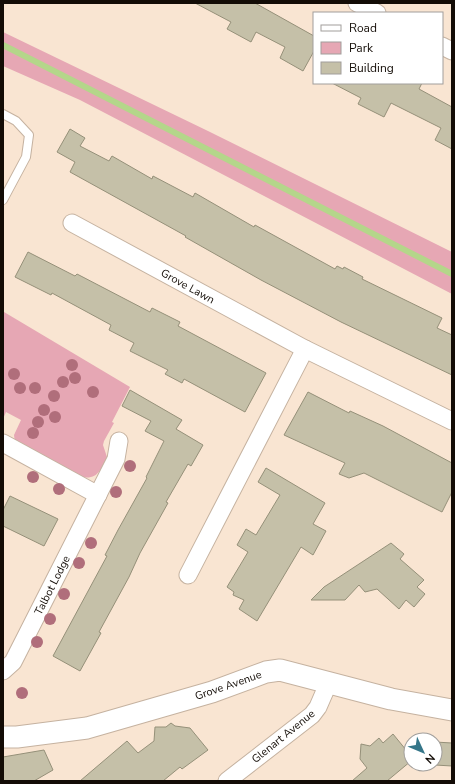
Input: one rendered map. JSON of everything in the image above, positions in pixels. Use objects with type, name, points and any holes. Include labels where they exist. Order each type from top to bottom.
[{"type":"street","points":[[357,3],[375,12]]},
{"type":"street","points":[[443,46],[452,51]]},
{"type":"street","name":"Grove Lawn","points":[[72,223],[305,349],[452,421]]},
{"type":"street","points":[[188,575],[305,349]]},
{"type":"street","name":"Talbot Lodge","points":[[3,671],[13,662],[98,495],[116,459],[119,442]]},
{"type":"street","points":[[3,443],[98,495]]},
{"type":"street","name":"Grove Avenue","points":[[3,737],[17,737],[87,728],[212,692],[273,671],[280,670],[293,672],[328,684],[391,699],[452,710]]},
{"type":"street","name":"Glenart Avenue","points":[[227,781],[312,715],[318,706],[328,684]]},
{"type":"lane","points":[[3,114],[16,121],[29,135],[26,157],[3,200]]},
{"type":"green space","points":[[3,32],[208,131],[452,252],[452,294],[80,100],[3,66]]},
{"type":"green space","points":[[4,312],[130,387],[112,422],[114,423],[104,441],[103,445],[107,457],[98,473],[92,477],[82,477],[15,443],[14,435],[21,420],[6,412],[3,419]]},
{"type":"building","points":[[195,3],[255,3],[313,35],[313,53],[303,71],[280,58],[285,47],[256,32],[251,42],[227,29],[231,22]]},
{"type":"building","points":[[334,84],[422,84],[419,89],[452,107],[452,149],[435,140],[441,128],[391,103],[384,117],[358,104],[361,98]]},
{"type":"building","points":[[70,129],[85,138],[80,146],[109,161],[112,156],[152,179],[153,176],[193,197],[195,193],[254,227],[255,225],[335,269],[337,266],[343,269],[344,267],[363,277],[362,279],[442,318],[437,328],[452,335],[452,375],[341,322],[261,280],[185,237],[186,236],[70,172],[75,162],[57,152]]},
{"type":"building","points":[[28,252],[75,276],[77,274],[150,312],[152,308],[180,322],[178,326],[266,373],[245,412],[184,379],[182,383],[165,374],[168,370],[130,351],[134,343],[109,330],[111,325],[52,293],[51,295],[15,277]]},
{"type":"building","points":[[130,390],[182,420],[176,429],[203,445],[191,466],[188,464],[166,502],[168,503],[140,553],[129,577],[99,632],[101,633],[80,671],[53,656],[107,556],[105,555],[147,478],[146,477],[164,441],[145,431],[151,421],[122,406]]},
{"type":"building","points":[[308,392],[349,413],[350,411],[383,426],[452,463],[452,492],[442,512],[364,473],[349,478],[339,474],[345,463],[284,435]]},
{"type":"building","points":[[266,468],[325,503],[313,524],[326,531],[313,555],[301,547],[257,621],[239,609],[244,600],[233,595],[234,592],[227,587],[248,552],[237,545],[246,529],[256,535],[280,495],[258,482]]},
{"type":"building","points":[[10,496],[58,519],[44,546],[3,526],[3,510]]},
{"type":"building","points":[[391,543],[404,554],[400,559],[424,580],[417,587],[425,594],[414,607],[406,600],[399,609],[377,589],[365,592],[359,585],[345,600],[311,600],[324,587]]},
{"type":"building","points":[[171,723],[175,726],[190,728],[208,750],[182,769],[180,767],[163,781],[80,781],[127,741],[138,753],[154,741],[155,727],[166,727]]},
{"type":"building","points":[[393,734],[403,746],[403,768],[387,781],[352,781],[367,768],[360,759],[361,744],[370,746],[379,738],[383,743]]},
{"type":"building","points":[[443,742],[452,743],[452,766],[443,765]]},
{"type":"building","points":[[44,750],[53,770],[34,781],[3,781],[3,757]]},
{"type":"waterway","points":[[3,45],[452,274]]}]
